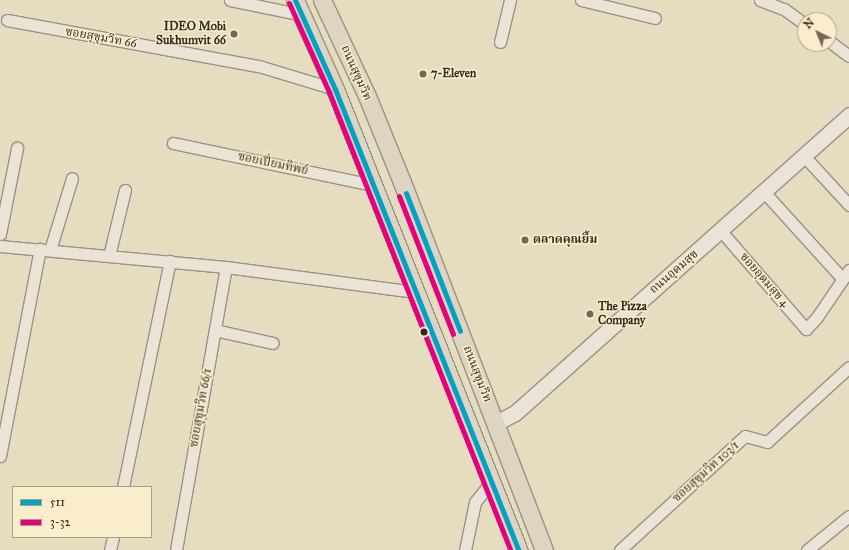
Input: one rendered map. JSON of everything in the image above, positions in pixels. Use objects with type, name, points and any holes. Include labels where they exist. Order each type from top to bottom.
[{"type":"main road","name":"ถนนสุขุมวิท","points":[[322,0],[367,96],[496,423],[544,550]]},
{"type":"main road","name":"ถนนสุขุมวิท","points":[[299,7],[335,89],[518,550]]},
{"type":"main road","name":"ถนนอุดมสุข","points":[[496,423],[515,413],[848,118]]},
{"type":"main road","points":[[471,432],[496,423]]},
{"type":"street","points":[[230,0],[299,7]]},
{"type":"street","points":[[500,42],[510,0]]},
{"type":"street","points":[[581,0],[655,18]]},
{"type":"street","points":[[760,0],[784,10],[797,19]]},
{"type":"street","name":"ซอยสุขุมวิท 66","points":[[7,20],[262,67],[335,89]]},
{"type":"street","points":[[837,47],[849,56]]},
{"type":"street","name":"ซอยเปี่ยมทิพย์","points":[[173,143],[373,185]]},
{"type":"street","points":[[0,234],[17,148]]},
{"type":"street","points":[[804,156],[849,205]]},
{"type":"street","points":[[0,456],[45,250],[72,178]]},
{"type":"street","points":[[109,256],[125,190]]},
{"type":"street","points":[[764,192],[845,274]]},
{"type":"street","name":"ซอยอุดมสุข 4","points":[[721,231],[806,329],[818,318],[845,274]]},
{"type":"street","points":[[0,246],[226,267],[415,292]]},
{"type":"street","points":[[123,486],[170,261]]},
{"type":"street","name":"ซอยสุขุมวิท 66/1","points":[[176,550],[226,267]]},
{"type":"street","points":[[215,330],[273,343]]},
{"type":"street","name":"ซอยสุขุมวิท 103/1","points":[[620,550],[745,436],[767,442],[849,367]]},
{"type":"street","points":[[465,550],[475,502],[491,482]]},
{"type":"street","points":[[807,550],[849,516]]},
{"type":"street","points":[[110,550],[113,538]]},
{"type":"transit line","name":"511","points":[[295,0],[335,89],[518,550]]},
{"type":"transit line","name":"3-32","points":[[289,3],[329,92],[510,550]]},
{"type":"transit line","name":"511","points":[[406,193],[460,331]]},
{"type":"transit line","name":"3-32","points":[[399,196],[453,334]]},
{"type":"place","name":"IDEO Mobi Sukhumvit 66","points":[[234,34]]},
{"type":"place","name":"7-Eleven","points":[[423,74]]},
{"type":"place","name":"ตลาดคุณยิ้ม","points":[[525,240]]},
{"type":"place","name":"The Pizza Company","points":[[590,314]]}]
